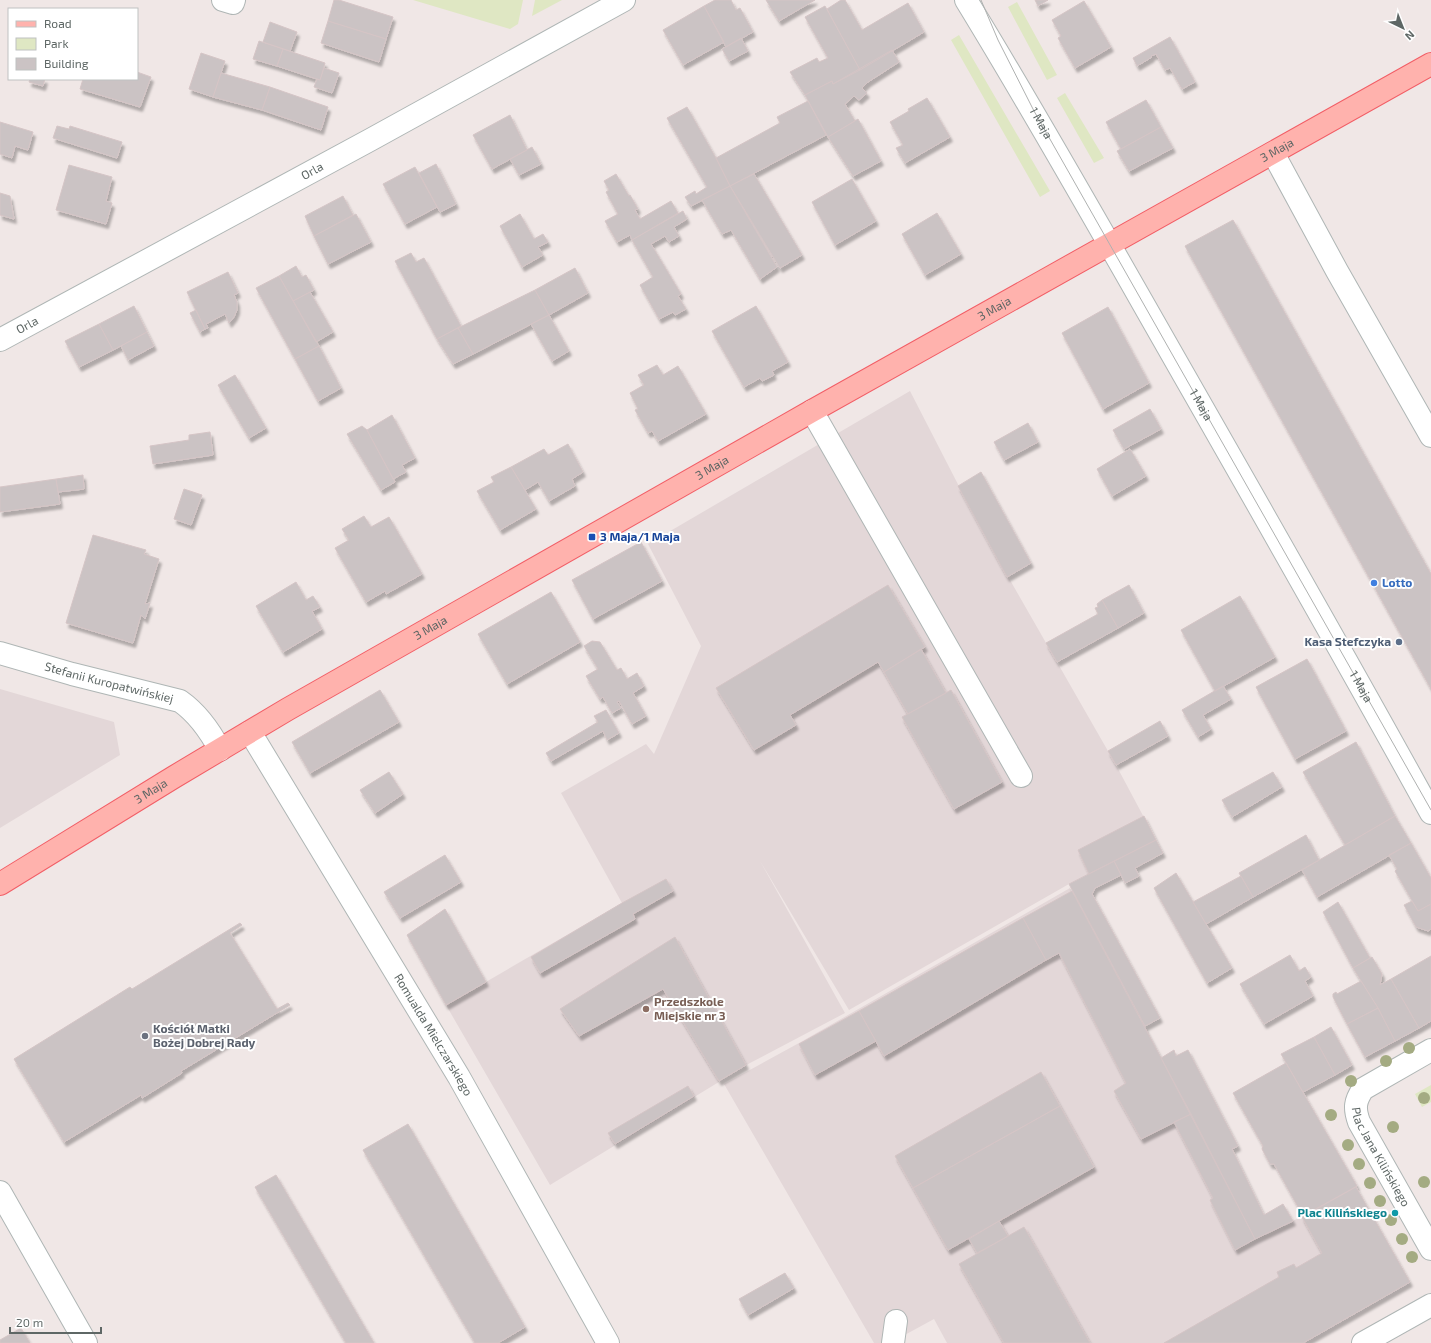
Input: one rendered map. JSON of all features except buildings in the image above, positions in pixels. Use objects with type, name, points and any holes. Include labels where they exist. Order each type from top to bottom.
[{"type":"main road","name":"3 Maja","points":[[0,884],[250,732],[812,411],[1431,64]]},
{"type":"street","points":[[223,0],[233,3],[234,0]]},
{"type":"street","name":"Orla","points":[[0,340],[370,140],[624,0]]},
{"type":"street","name":"1 Maja","points":[[966,0],[1034,111],[1364,692],[1431,813]]},
{"type":"street","points":[[1273,153],[1337,271],[1431,436]]},
{"type":"street","points":[[812,411],[1022,776]]},
{"type":"street","name":"Stefanii Kuropatwińskiej","points":[[0,653],[72,674],[180,701],[190,708],[212,735],[220,750]]},
{"type":"street","name":"Romualda Mielczarskiego","points":[[250,732],[459,1076],[608,1343]]},
{"type":"street","name":"Plac Jana Kilińskiego","points":[[1431,1050],[1363,1089],[1357,1098],[1355,1107],[1359,1122],[1431,1249]]},
{"type":"street","points":[[0,1192],[86,1343]]},
{"type":"street","points":[[1363,1343],[1431,1305]]},
{"type":"street","points":[[893,1343],[896,1321]]},
{"type":"shaded area","points":[[910,391],[983,533],[1116,765],[1156,840],[1069,884],[849,1010],[760,861],[845,1013],[750,1063],[550,1185],[446,1005],[622,903],[561,793],[646,744],[654,754],[701,646],[648,544]]},
{"type":"shaded area","points":[[0,689],[114,722],[120,755],[0,828]]},
{"type":"shaded area","points":[[1070,888],[1145,1026],[1254,1239],[1303,1216],[1356,1187],[1410,1282],[1303,1343],[947,1343],[934,1319],[890,1343],[874,1343],[724,1084],[799,1043]]},
{"type":"green space","points":[[413,0],[523,0],[518,24],[510,29]]},
{"type":"green space","points":[[535,0],[562,0],[532,16]]},
{"type":"green space","points":[[1017,2],[1057,75],[1047,80],[1008,7]]},
{"type":"green space","points":[[959,35],[1050,191],[1040,197],[951,40]]},
{"type":"green space","points":[[1065,93],[1104,158],[1094,163],[1057,98]]},
{"type":"green space","points":[[1431,1085],[1431,1102],[1422,1107],[1415,1094]]},
{"type":"tram line","points":[[981,0],[998,40],[1034,111],[1431,810]]},
{"type":"place","name":"3 Maja/1 Maja","points":[[592,537]]},
{"type":"place","name":"Lotto","points":[[1374,583]]},
{"type":"place","name":"Kasa Stefczyka","points":[[1399,642]]},
{"type":"place","name":"Przedszkole Miejskie nr 3","points":[[646,1009]]},
{"type":"place","name":"Kościół Matki Bożej Dobrej Rady","points":[[145,1036]]},
{"type":"place","name":"Plac Kilińskiego","points":[[1395,1213]]}]
